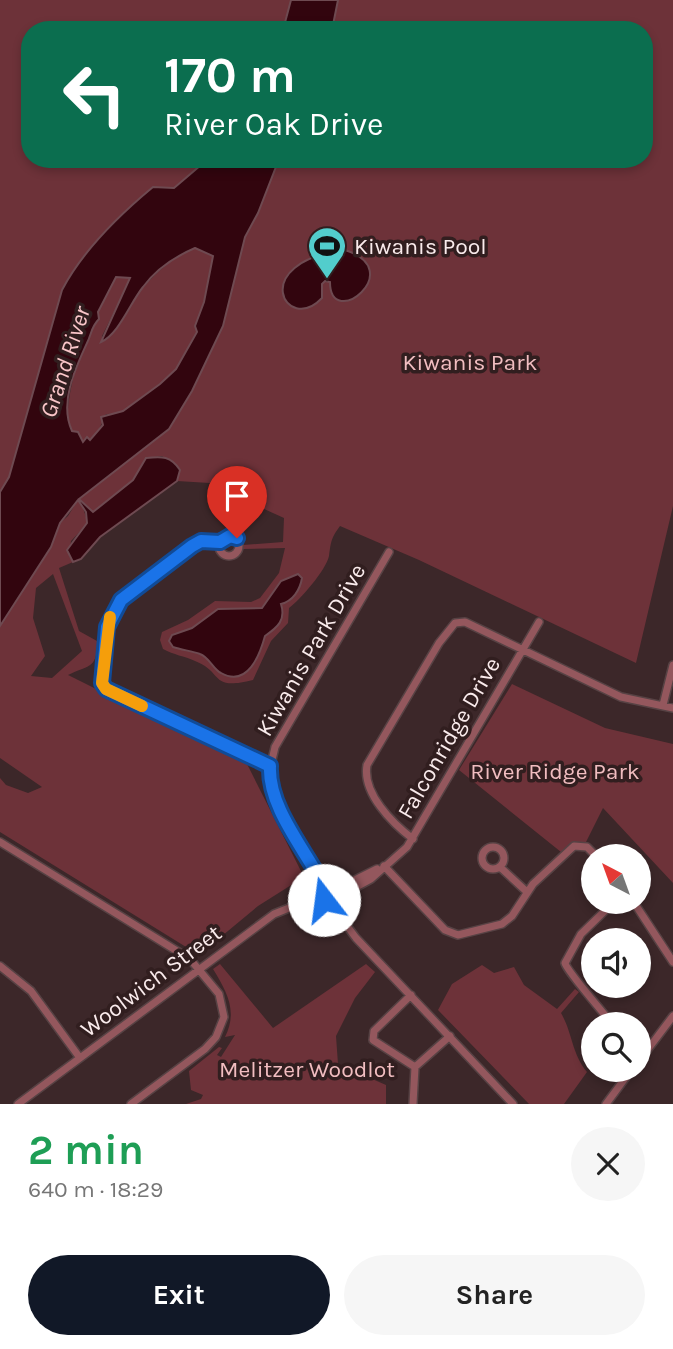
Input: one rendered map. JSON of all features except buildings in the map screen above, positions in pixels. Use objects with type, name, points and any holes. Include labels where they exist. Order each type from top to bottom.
[{"type":"street","points":[[220,542],[201,541],[192,546],[121,600],[107,627],[102,683],[106,689],[270,766]]},
{"type":"street","name":"Kiwanis Park Drive","points":[[330,897],[276,800],[269,781],[270,766],[275,747],[389,552]]},
{"type":"street","points":[[413,839],[386,815],[365,776],[367,765],[439,643],[455,623],[465,622],[621,697],[673,708]]},
{"type":"street","name":"Falconridge Drive","points":[[330,897],[384,866],[413,839],[539,622]]},
{"type":"street","points":[[663,705],[673,665]]},
{"type":"street","points":[[0,842],[190,959],[219,994],[224,1017],[216,1037],[205,1049],[131,1104]]},
{"type":"street","points":[[384,866],[450,934],[502,924],[512,916],[527,892],[574,846],[581,847]]},
{"type":"street","points":[[500,867],[527,892]]},
{"type":"street","points":[[330,897],[356,938],[513,1104]]},
{"type":"street","name":"Woolwich Street","points":[[18,1104],[274,914],[330,897]]},
{"type":"street","points":[[602,914],[581,934],[565,963],[568,973],[586,989],[603,1012]]},
{"type":"street","points":[[642,914],[673,962]]},
{"type":"street","points":[[0,965],[30,991],[80,1058]]},
{"type":"street","points":[[411,995],[372,1036],[385,1049],[415,1067]]},
{"type":"street","points":[[651,1045],[673,1016]]},
{"type":"street","points":[[413,1104],[415,1067],[450,1036]]},
{"type":"street","points":[[606,1104],[622,1082]]},
{"type":"green space","points":[[0,0],[291,0],[285,21],[21,21],[21,168],[197,168],[174,188],[153,187],[141,197],[62,290],[9,477],[0,492]]},
{"type":"green space","name":"Kiwanis Park","points":[[338,0],[673,0],[673,506],[636,663],[419,560],[340,526],[333,537],[327,562],[306,592],[289,608],[288,623],[271,641],[253,680],[223,682],[204,665],[163,649],[160,640],[162,632],[188,620],[215,601],[251,602],[260,598],[279,573],[285,548],[243,549],[243,545],[283,542],[284,518],[242,499],[243,492],[226,484],[177,481],[180,470],[162,456],[146,458],[134,480],[93,512],[81,502],[88,523],[71,541],[69,556],[73,562],[59,568],[79,631],[97,641],[97,650],[90,665],[68,675],[247,764],[304,877],[258,906],[199,955],[0,832],[0,778],[6,785],[28,793],[42,787],[0,758],[0,626],[51,547],[60,523],[68,516],[81,495],[169,429],[192,391],[223,326],[245,237],[258,213],[276,168],[653,168],[653,21],[334,21]],"holes":[[[53,574],[82,651],[52,678],[31,676],[45,656],[33,618],[36,588]]]},
{"type":"green space","points":[[195,247],[213,256],[204,302],[195,326],[198,332],[178,366],[161,384],[134,405],[106,414],[96,436],[83,442],[69,425],[72,385],[87,339],[99,319],[98,312],[116,277],[131,278],[102,336],[104,341],[154,276]]},
{"type":"green space","name":"River Ridge Park","points":[[512,684],[605,728],[673,744],[673,883],[651,859],[651,844],[637,844],[603,808],[586,842],[573,843],[561,852],[459,770]]},
{"type":"green space","name":"Melitzer Woodlot","points":[[220,964],[273,1028],[366,964],[375,972],[355,998],[336,1036],[338,1064],[386,1085],[386,1104],[186,1104],[201,1099],[203,1095],[191,1090],[189,1071],[219,1047],[222,1048],[217,1055],[221,1057],[235,1035],[225,1037],[231,1010],[223,986],[213,969]]},
{"type":"green space","points":[[482,965],[494,973],[514,967],[524,985],[557,1009],[575,989],[579,992],[561,1013],[581,1062],[581,1080],[564,1104],[529,1104],[438,1010],[452,984]]},
{"type":"water","points":[[291,0],[338,0],[334,21],[285,21]]},
{"type":"water","name":"Grand River","points":[[197,168],[276,168],[258,213],[245,237],[223,326],[192,391],[169,429],[79,499],[93,512],[133,480],[146,458],[161,457],[173,462],[180,470],[177,481],[100,537],[81,559],[73,562],[67,550],[87,523],[86,512],[78,500],[60,523],[51,547],[0,626],[0,492],[9,477],[62,290],[80,261],[102,234],[153,187],[174,188]],"holes":[[[195,248],[213,256],[204,302],[195,326],[197,332],[176,369],[123,411],[101,417],[103,425],[90,440],[87,437],[83,442],[78,432],[72,431],[68,420],[70,386],[93,327],[99,319],[98,312],[116,277],[130,278],[101,342],[119,325],[154,274],[180,255]]]},
{"type":"water","name":"Kiwanis Pool","points":[[345,250],[363,259],[370,270],[368,282],[362,292],[352,299],[341,301],[333,296],[330,282],[325,281],[322,284],[322,298],[309,307],[296,308],[287,303],[283,293],[285,280],[295,268],[314,257]]},
{"type":"water","points":[[298,574],[302,578],[298,591],[281,604],[280,623],[265,636],[256,660],[245,673],[230,676],[221,673],[203,656],[173,647],[169,641],[172,635],[192,628],[218,609],[262,608],[281,581]]},
{"type":"slow traffic","points":[[110,617],[102,683],[106,689],[142,706]]},
{"type":"place","name":"Kiwanis Pool","points":[[327,280]]},
{"type":"route","points":[[237,538],[224,537],[220,542],[201,541],[121,600],[112,612],[107,627],[107,657],[102,683],[106,689],[270,766],[269,781],[276,800],[321,881],[330,891],[323,896],[324,900]]}]
